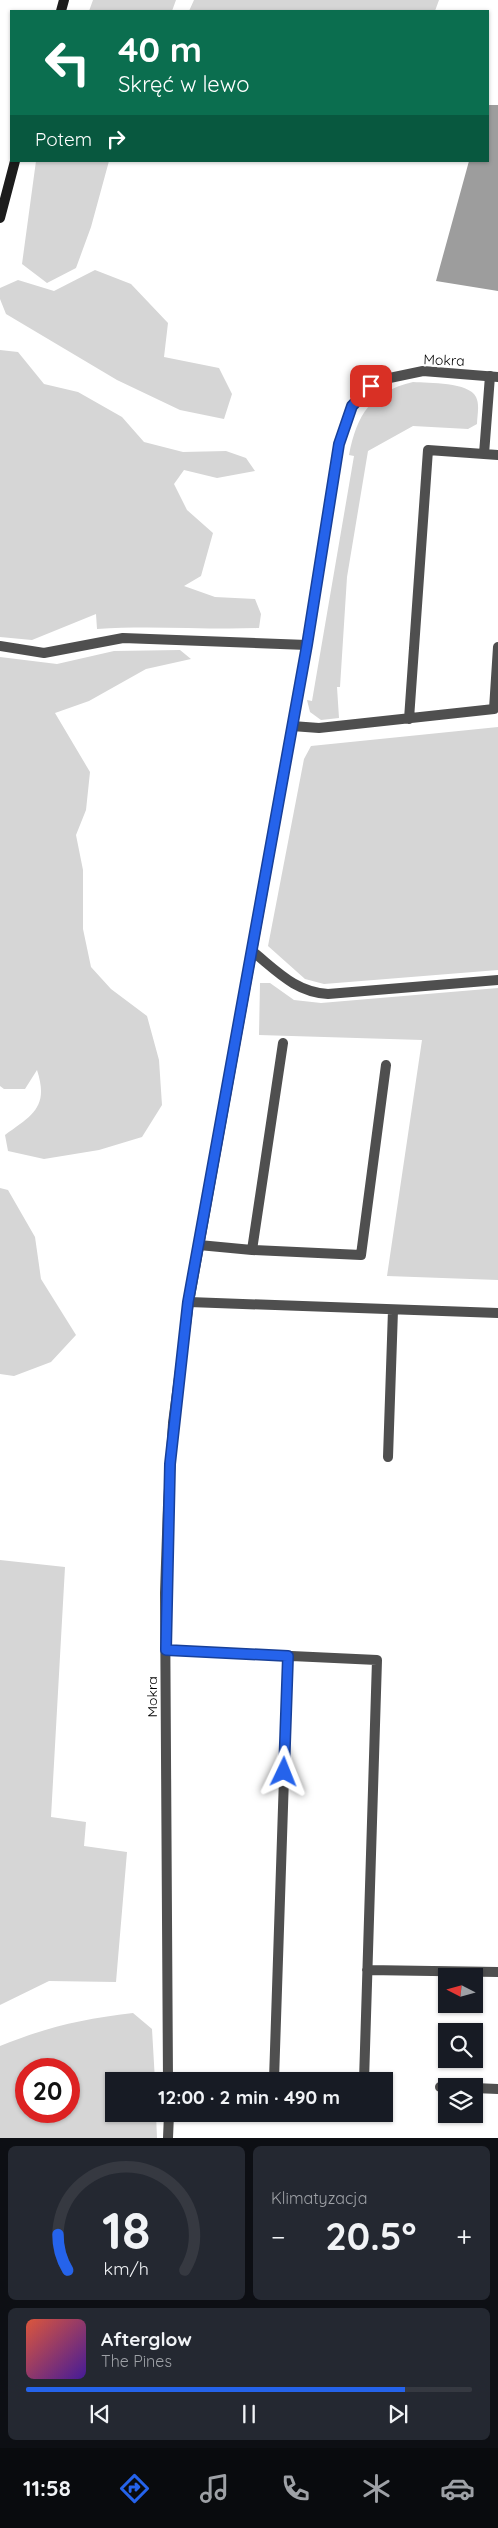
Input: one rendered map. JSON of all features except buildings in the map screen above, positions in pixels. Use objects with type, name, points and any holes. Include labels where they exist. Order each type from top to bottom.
[{"type":"main road","points":[[0,218],[15,162]]},
{"type":"street","name":"Mokra","points":[[168,2072],[166,1650],[170,1464],[188,1302],[307,645],[339,444],[352,406],[380,380],[423,371],[494,377]]},
{"type":"street","points":[[484,454],[494,377]]},
{"type":"street","points":[[409,718],[428,450],[498,455]]},
{"type":"street","points":[[0,646],[44,652],[124,638],[307,645]]},
{"type":"street","points":[[292,726],[318,728],[494,709],[498,647]]},
{"type":"street","points":[[252,951],[296,986],[315,993],[328,994],[498,980]]},
{"type":"street","points":[[252,1250],[283,1043]]},
{"type":"street","points":[[199,1246],[361,1255],[386,1065]]},
{"type":"street","points":[[188,1302],[498,1313]]},
{"type":"street","points":[[388,1456],[393,1310]]},
{"type":"street","points":[[166,1650],[377,1660],[364,2072]]},
{"type":"street","points":[[274,2072],[288,1656]]},
{"type":"street","points":[[368,1970],[498,1972]]},
{"type":"street","points":[[483,2088],[498,2089]]},
{"type":"street","points":[[168,2138],[169,2122]]},
{"type":"shaded area","points":[[93,0],[176,0],[172,10],[89,10]]},
{"type":"shaded area","points":[[194,0],[439,0],[435,10],[189,10]]},
{"type":"shaded area","points":[[489,105],[498,105],[498,291],[436,281],[469,162],[489,162]]},
{"type":"shaded area","points":[[36,162],[109,162],[91,227],[76,268],[47,283],[22,264]]},
{"type":"shaded area","points":[[95,270],[131,284],[168,323],[164,357],[219,368],[232,394],[224,419],[180,410],[117,380],[6,314],[0,299],[0,288],[18,280],[54,291]]},
{"type":"shaded area","points":[[0,350],[18,352],[44,384],[78,392],[122,417],[144,442],[183,452],[226,451],[246,458],[255,471],[217,478],[184,470],[174,484],[187,510],[213,533],[201,576],[184,586],[215,597],[255,599],[261,614],[259,628],[138,627],[97,629],[96,614],[32,640],[0,637]]},
{"type":"shaded area","points":[[413,382],[448,384],[465,388],[472,392],[478,403],[477,424],[468,429],[413,426],[368,451],[347,577],[340,687],[337,687],[339,718],[321,720],[310,712],[307,700],[312,701],[354,456],[349,455],[352,441],[362,417],[376,399],[399,386]]},
{"type":"shaded area","points":[[180,650],[191,659],[146,669],[89,701],[55,713],[90,772],[86,810],[76,835],[83,870],[83,929],[91,967],[111,989],[147,1016],[159,1060],[162,1105],[142,1137],[99,1150],[44,1159],[8,1151],[5,1135],[31,1115],[40,1102],[41,1093],[37,1070],[25,1089],[4,1089],[0,1086],[0,657],[57,664],[114,651]]},
{"type":"shaded area","points":[[498,727],[498,970],[324,984],[305,979],[268,946],[304,759],[311,746]]},
{"type":"shaded area","points":[[260,983],[270,983],[294,1000],[321,1003],[498,988],[498,1280],[387,1276],[422,1040],[259,1035]]},
{"type":"shaded area","points":[[0,1188],[8,1190],[35,1237],[41,1279],[76,1335],[51,1362],[14,1376],[0,1374]]},
{"type":"shaded area","points":[[0,1560],[65,1567],[51,1817],[86,1822],[84,1846],[127,1852],[116,1982],[49,1981],[0,2005]]},
{"type":"shaded area","points":[[133,2013],[152,2029],[154,2072],[105,2072],[105,2122],[156,2122],[157,2138],[0,2138],[0,2046],[49,2029],[81,2021]]},
{"type":"route","points":[[284,1772],[288,1656],[166,1650],[165,1593],[170,1464],[182,1341],[188,1302],[307,645],[339,444],[352,406],[371,386]]}]
